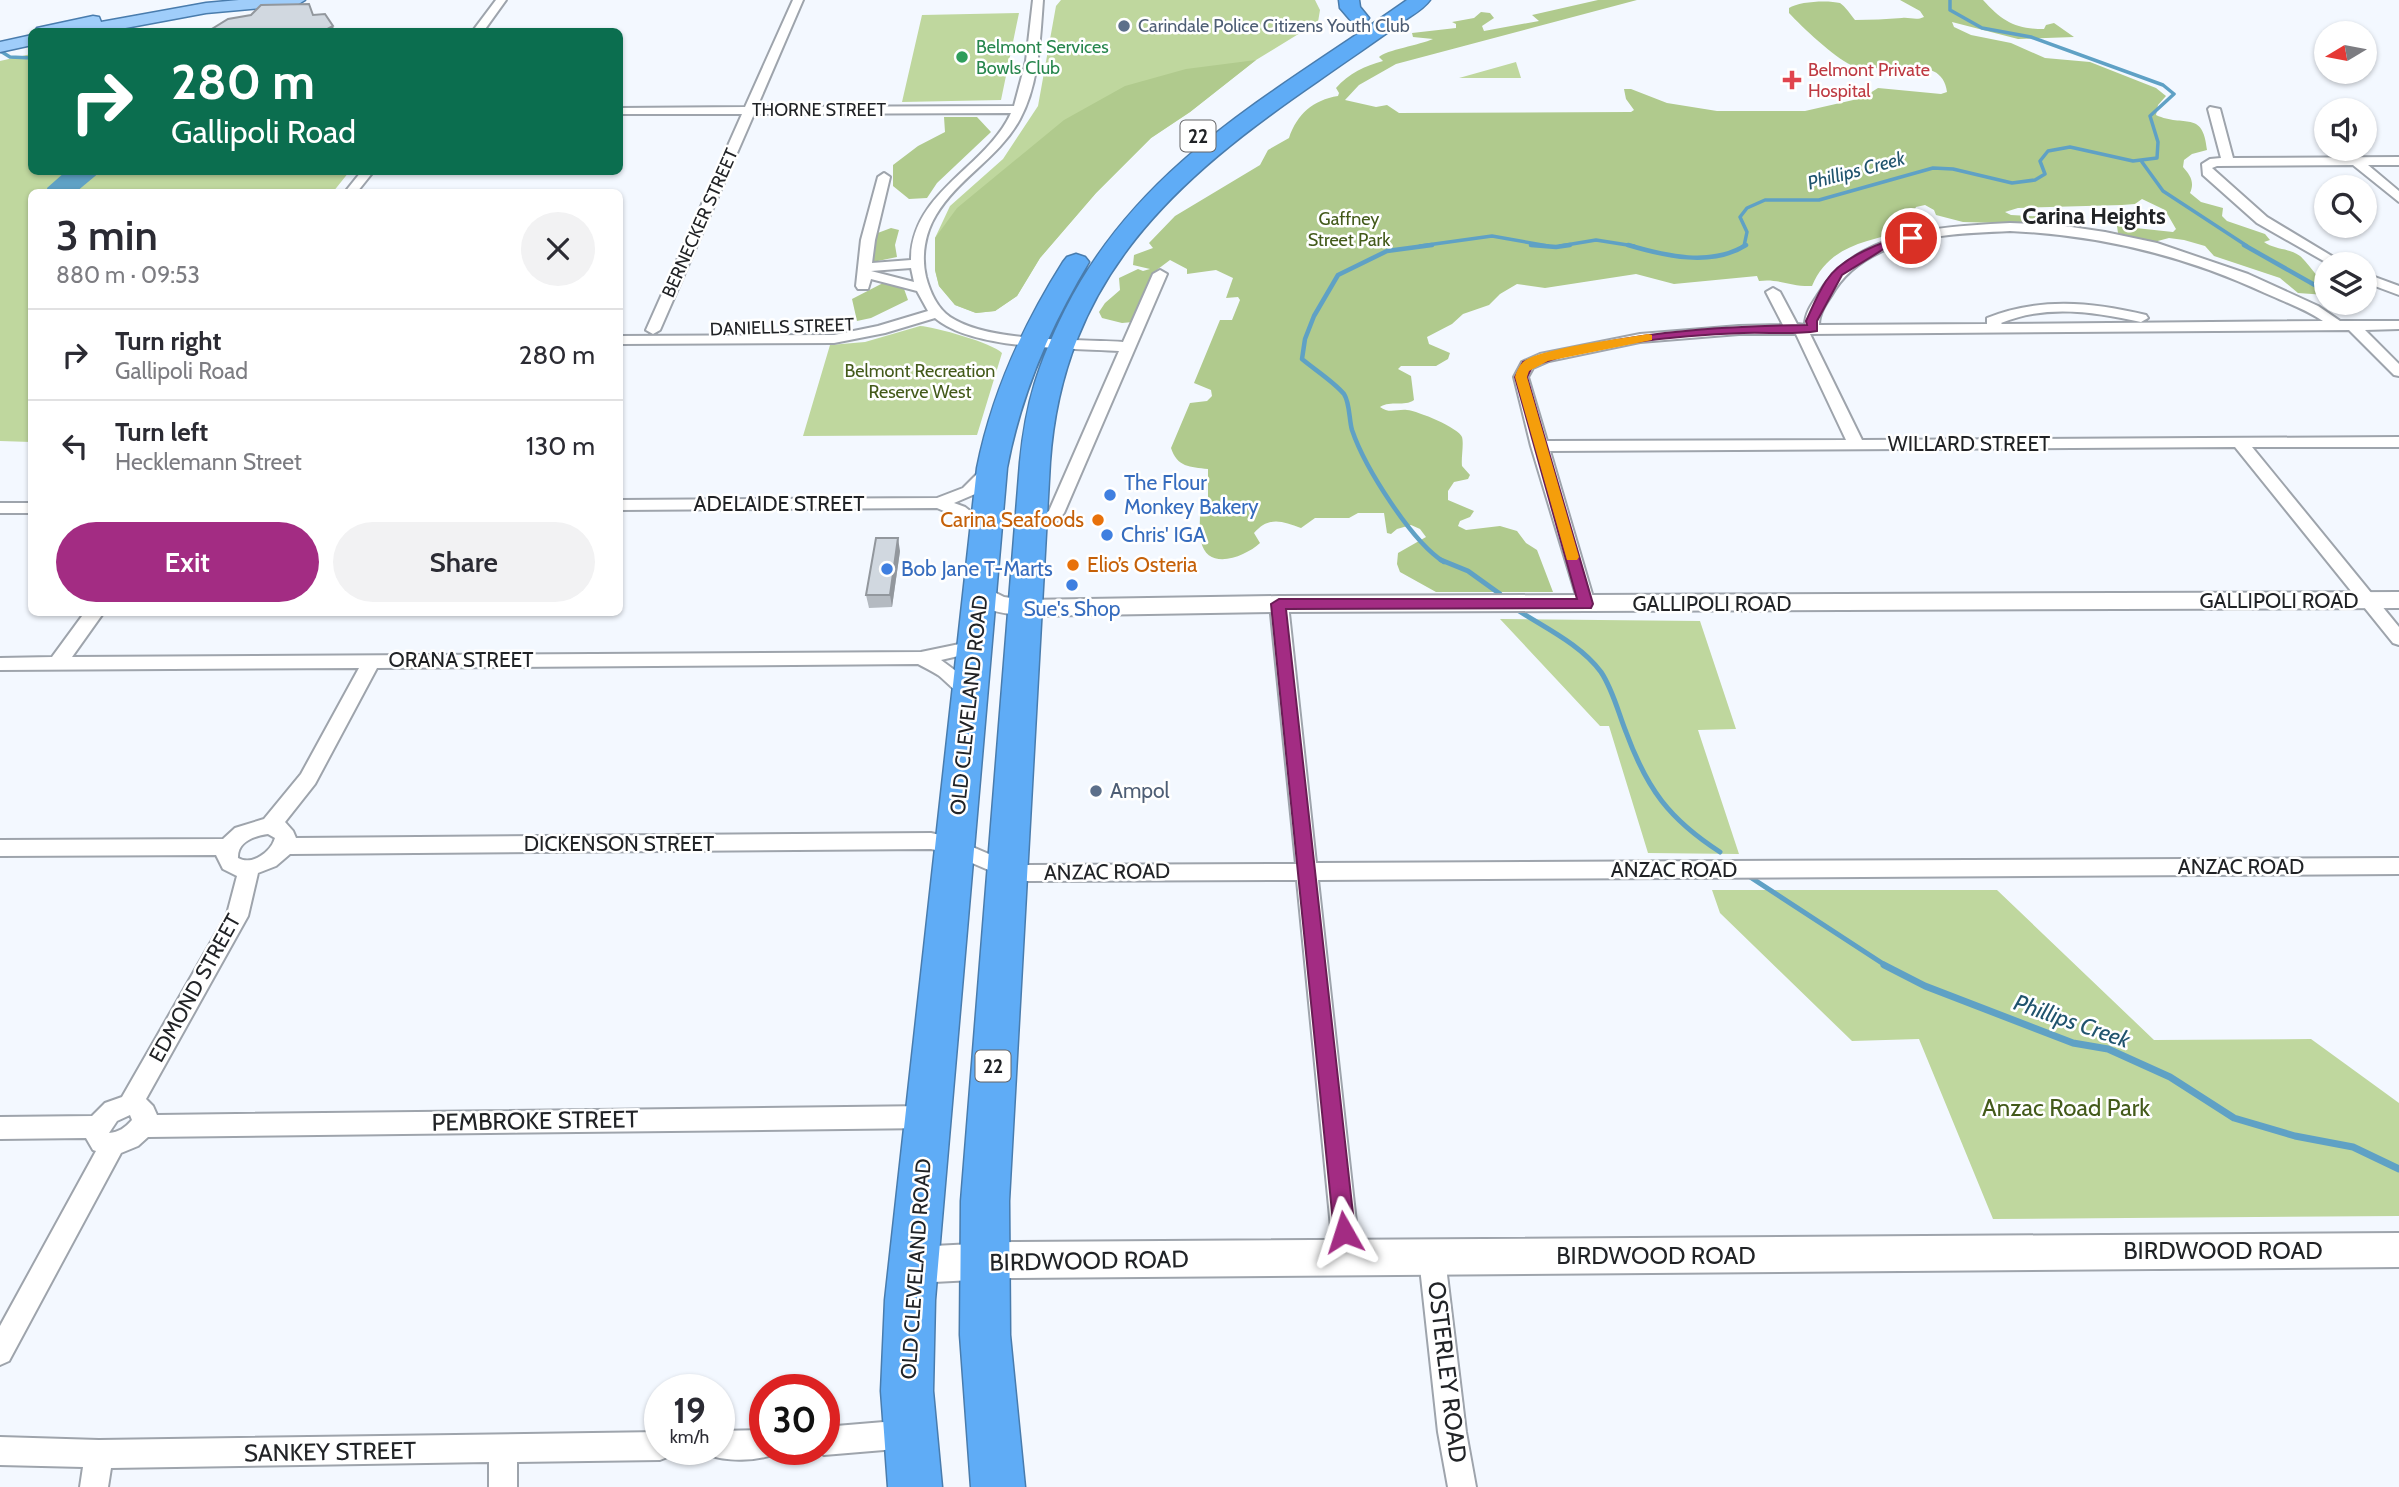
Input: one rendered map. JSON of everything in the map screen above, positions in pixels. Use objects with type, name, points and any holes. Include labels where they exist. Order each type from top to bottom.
[{"type":"highway","name":"22","points":[[1108,221],[1151,176],[1192,140],[1368,12],[1350,8],[1349,0]]},
{"type":"highway","name":"22","points":[[998,1487],[988,1392],[984,1263],[989,1125],[1031,527],[1042,409],[1053,364],[1078,304],[1100,265],[1130,223],[1159,192],[1199,156],[1268,103],[1420,0]]},
{"type":"highway","name":"OLD CLEVELAND ROAD","points":[[915,1487],[909,1434],[908,1341],[992,468],[999,432],[1030,340],[1057,291],[1091,242]]},
{"type":"main road","points":[[61,28],[175,3],[297,0]]},
{"type":"main road","points":[[91,28],[204,4]]},
{"type":"main road","points":[[0,41],[28,35]]},
{"type":"main road","points":[[0,47],[28,41]]},
{"type":"street","points":[[204,4],[226,0]]},
{"type":"street","points":[[480,28],[501,0]]},
{"type":"street","name":"BERNECKER STREET","points":[[653,330],[798,0]]},
{"type":"street","points":[[1038,0],[1025,92],[1019,108],[990,154],[932,212],[917,245],[917,264],[922,288],[933,308],[948,322],[969,330],[1030,340],[1127,348]]},
{"type":"street","name":"THORNE STREET","points":[[623,111],[1019,108]]},
{"type":"street","points":[[2214,109],[2228,162]]},
{"type":"street","points":[[2317,252],[2262,220],[2242,205],[2207,172],[2206,167],[2212,163],[2228,162],[2356,161],[2399,198]]},
{"type":"street","points":[[2377,161],[2399,161]]},
{"type":"street","points":[[353,189],[365,175]]},
{"type":"street","points":[[864,276],[868,240],[884,177]]},
{"type":"street","points":[[1802,328],[1812,321],[1838,272],[1891,242],[1968,227],[2054,229],[2151,245],[2240,274],[2323,315],[2337,326]]},
{"type":"street","points":[[864,276],[917,264]]},
{"type":"street","points":[[1031,527],[1049,520],[1056,513],[1160,274]]},
{"type":"street","points":[[864,276],[922,288]]},
{"type":"street","points":[[2377,282],[2399,291]]},
{"type":"street","points":[[1773,292],[1802,328],[1856,444]]},
{"type":"street","points":[[1996,327],[1992,321],[2002,316],[2051,305],[2097,309],[2155,321],[2160,326]]},
{"type":"street","name":"DANIELLS STREET","points":[[623,331],[834,328],[933,308]]},
{"type":"street","name":"DANIELLS STREET","points":[[623,340],[825,340],[880,330],[933,308]]},
{"type":"street","points":[[1586,604],[1521,377],[1527,365],[1545,358],[1640,338],[1739,330],[2399,325]]},
{"type":"street","points":[[2353,326],[2399,372]]},
{"type":"street","name":"WILLARD STREET","points":[[1539,446],[2399,442]]},
{"type":"street","points":[[2240,443],[2399,639]]},
{"type":"street","name":"ADELAIDE STREET","points":[[623,505],[939,503],[969,491],[992,468]]},
{"type":"street","name":"ADELAIDE STREET","points":[[939,503],[959,511],[986,532]]},
{"type":"street","points":[[0,508],[28,508]]},
{"type":"street","points":[[980,593],[997,604],[1025,608]]},
{"type":"street","name":"GALLIPOLI ROAD","points":[[1025,608],[1279,604],[2399,600]]},
{"type":"street","points":[[1279,604],[1347,1258]]},
{"type":"street","points":[[975,640],[1025,608]]},
{"type":"street","points":[[58,663],[92,616]]},
{"type":"street","name":"ORANA STREET","points":[[0,664],[921,658],[975,640]]},
{"type":"street","points":[[921,658],[943,669],[970,691]]},
{"type":"street","points":[[271,826],[308,779],[372,661]]},
{"type":"street","points":[[271,826],[283,831],[286,836],[284,846],[265,863],[250,868],[231,865],[226,855],[229,847],[248,830],[271,826]]},
{"type":"street","name":"DICKENSON STREET","points":[[284,846],[930,841],[954,846]]},
{"type":"street","name":"ANZAC ROAD","points":[[954,846],[1008,870],[1027,873],[2399,866]]},
{"type":"street","points":[[0,848],[229,847]]},
{"type":"street","name":"EDMOND STREET","points":[[136,1115],[237,916],[250,868]]},
{"type":"street","points":[[0,1352],[105,1136],[115,1110],[136,1115]]},
{"type":"street","name":"PEMBROKE STREET","points":[[136,1115],[929,1117]]},
{"type":"street","points":[[0,1128],[105,1136]]},
{"type":"street","name":"BIRDWOOD ROAD","points":[[914,1265],[1012,1260],[2399,1250]]},
{"type":"street","name":"OSTERLEY ROAD","points":[[1432,1258],[1452,1433],[1462,1487]]},
{"type":"street","points":[[840,1440],[909,1434]]},
{"type":"street","name":"SANKEY STREET","points":[[0,1451],[99,1454],[644,1446]]},
{"type":"street","points":[[503,1450],[503,1487]]},
{"type":"street","points":[[94,1487],[99,1454]]},
{"type":"green space","points":[[1061,0],[1315,0],[1320,10],[1318,22],[1256,60],[1190,112],[1151,138],[1096,193],[1040,258],[1017,296],[995,311],[976,313],[955,305],[939,286],[935,270],[935,238],[950,206],[1003,159],[1038,106],[1056,6]]},
{"type":"green space","name":"Gaffney Street Park","points":[[1598,0],[1637,0],[1396,64],[1359,85],[1345,100],[1376,107],[1387,105],[1399,113],[1631,112],[1634,110],[1626,99],[1624,89],[1631,89],[1667,103],[1717,111],[1805,111],[1862,98],[1878,88],[1941,94],[1947,92],[1943,79],[1934,71],[1907,67],[1862,68],[1851,65],[1827,49],[1789,13],[1789,8],[1807,3],[1829,2],[1840,3],[1855,20],[1918,19],[1924,17],[1920,11],[1900,0],[1983,0],[1996,13],[2017,25],[2044,29],[2046,25],[2054,23],[2074,37],[2018,39],[1952,22],[1954,27],[1971,35],[2011,43],[2045,58],[2090,62],[2156,88],[2166,96],[2158,105],[2156,115],[2196,124],[2205,137],[2207,150],[2192,154],[2184,160],[2183,167],[2192,182],[2190,193],[2201,202],[2223,208],[2222,216],[2227,221],[2265,234],[2270,240],[2264,242],[2300,256],[2314,272],[2314,294],[2298,293],[2280,278],[2214,256],[2205,246],[2169,238],[2154,242],[2118,233],[2117,226],[2173,232],[2176,229],[2165,210],[2142,199],[2135,204],[2018,208],[2005,212],[2011,215],[2069,218],[2073,223],[2066,225],[1963,222],[1936,215],[1934,210],[1925,205],[1916,207],[1915,218],[1901,224],[1902,232],[1861,243],[1838,254],[1819,273],[1812,286],[1759,281],[1757,276],[1674,284],[1636,274],[1545,288],[1517,284],[1500,294],[1489,305],[1463,314],[1452,324],[1427,337],[1429,344],[1450,353],[1448,359],[1436,366],[1401,366],[1398,369],[1411,376],[1414,400],[1380,407],[1420,413],[1459,433],[1463,440],[1462,466],[1470,475],[1468,479],[1454,482],[1448,491],[1448,500],[1474,511],[1470,517],[1460,521],[1458,526],[1466,530],[1500,526],[1517,531],[1526,543],[1537,550],[1553,592],[1436,592],[1400,572],[1397,564],[1398,553],[1426,537],[1420,529],[1411,525],[1391,534],[1387,533],[1384,513],[1358,513],[1349,518],[1315,518],[1301,528],[1282,522],[1270,522],[1254,533],[1260,543],[1245,553],[1227,559],[1211,556],[1205,551],[1200,531],[1200,513],[1208,512],[1208,469],[1181,462],[1171,448],[1190,403],[1207,401],[1212,396],[1211,390],[1194,383],[1220,320],[1232,320],[1240,300],[1238,297],[1226,298],[1233,278],[1216,270],[1187,274],[1187,269],[1170,260],[1154,272],[1133,322],[1122,323],[1102,318],[1099,312],[1120,290],[1119,278],[1138,269],[1150,269],[1133,265],[1134,255],[1153,248],[1149,243],[1175,216],[1260,165],[1268,150],[1289,138],[1301,115],[1321,101],[1338,96],[1336,88],[1346,78],[1383,61],[1379,57],[1383,54],[1433,39],[1413,37],[1412,33],[1456,28],[1456,24],[1452,22],[1474,18],[1481,12],[1490,13],[1494,18],[1482,26],[1484,31],[1539,21],[1532,15]]},
{"type":"green space","name":"Belmont Services Bowls Club","points":[[1019,13],[1001,100],[902,102],[922,15]]},
{"type":"green space","points":[[28,55],[28,175],[347,175],[335,189],[28,189],[28,442],[0,441],[0,61]]},
{"type":"green space","points":[[1256,60],[1190,112],[1151,138],[1096,193],[1040,258],[1017,296],[995,311],[976,313],[955,305],[939,286],[935,270],[935,238],[957,208],[1064,120],[1125,86],[1186,69]]},
{"type":"green space","points":[[1516,62],[1521,78],[1459,78]]},
{"type":"green space","points":[[944,117],[977,117],[991,132],[937,183],[927,198],[909,199],[893,186],[893,165],[918,146],[945,132]]},
{"type":"green space","points":[[891,228],[899,230],[895,245],[897,257],[873,262],[875,234]]},
{"type":"green space","points":[[883,283],[903,286],[908,300],[871,318],[857,321],[852,299]]},
{"type":"green space","name":"Belmont Recreation Reserve West","points":[[920,326],[976,340],[1002,353],[977,435],[803,436],[830,345],[865,342]]},
{"type":"green space","points":[[1500,619],[1700,621],[1736,729],[1698,730],[1739,854],[1648,853],[1609,726],[1600,726]]},
{"type":"green space","name":"Anzac Road Park","points":[[1712,890],[1997,890],[2154,1040],[2311,1039],[2399,1103],[2399,1216],[1993,1219],[1919,1039],[1852,1041],[1720,913]]},
{"type":"water","points":[[62,175],[96,175],[80,189],[47,188]]},
{"type":"building","points":[[309,4],[313,15],[325,14],[333,26],[213,28],[228,19],[251,15],[261,5]]},
{"type":"building","name":"Bob Jane T-Marts","points":[[876,538],[898,538],[890,595],[866,595]]},
{"type":"waterway","name":"Phillips Creek","points":[[1744,246],[1747,232],[1740,217],[1747,208],[1765,200],[1819,200],[1933,168],[1953,169],[2012,183],[2035,180],[2045,174],[2040,161],[2048,151],[2070,147],[2133,161],[2157,158],[2158,142],[2150,116],[2174,94],[2163,85],[2031,37],[1982,28],[1950,10],[1950,0]]},
{"type":"waterway","points":[[2,52],[10,57],[28,58]]},
{"type":"waterway","points":[[2142,162],[2163,191],[2247,246]]},
{"type":"waterway","name":"Phillips Creek","points":[[1420,246],[1492,236],[1548,246]]},
{"type":"waterway","name":"Phillips Creek","points":[[1560,246],[1596,240],[1628,245]]},
{"type":"waterway","name":"Phillips Creek","points":[[1432,245],[1387,251],[1338,275],[1314,316],[1305,339],[1302,359],[1344,394],[1358,446],[1378,483],[1418,538],[1442,560]]},
{"type":"waterway","name":"Phillips Creek","points":[[1531,245],[1570,245]]},
{"type":"waterway","name":"Phillips Creek","points":[[1628,245],[1634,246]]},
{"type":"waterway","name":"Phillips Creek","points":[[1628,245],[1673,256],[1703,258],[1733,252],[1746,245]]},
{"type":"waterway","points":[[2244,245],[2314,285]]},
{"type":"waterway","name":"Phillips Creek","points":[[1442,560],[1468,571],[1500,594]]},
{"type":"waterway","name":"Phillips Creek","points":[[1519,611],[1574,646],[1593,662],[1612,694],[1642,770],[1662,801],[1673,815],[1720,852]]},
{"type":"waterway","name":"Phillips Creek","points":[[1747,875],[1888,967]]},
{"type":"waterway","name":"Phillips Creek","points":[[1884,965],[1925,986],[2073,1043],[2108,1049],[2170,1077],[2234,1118],[2295,1136],[2353,1147],[2399,1169]]},
{"type":"slow traffic","points":[[1572,557],[1539,446],[1521,377],[1523,371],[1527,365],[1545,358],[1648,338]]},
{"type":"place","name":"Carindale Police Citizens Youth Club","points":[[1124,26]]},
{"type":"place","name":"Belmont Services Bowls Club","points":[[962,57]]},
{"type":"place","name":"Belmont Private Hospital","points":[[1792,80]]},
{"type":"place","name":"The Flour Monkey Bakery","points":[[1110,495]]},
{"type":"place","name":"Carina Seafoods","points":[[1098,520]]},
{"type":"place","name":"Chris' IGA","points":[[1107,535]]},
{"type":"place","name":"Elio’s Osteria","points":[[1073,565]]},
{"type":"place","name":"Bob Jane T-Marts","points":[[887,569]]},
{"type":"place","name":"Sue's Shop","points":[[1072,585]]},
{"type":"place","name":"Ampol","points":[[1096,791]]},
{"type":"district","name":"Carina Heights","points":[[2094,216]]},
{"type":"route","points":[[1344,1232],[1279,604],[1586,604],[1521,377],[1527,365],[1545,358],[1640,338],[1766,328],[1813,328],[1811,323],[1838,272],[1883,245],[1911,238]]}]
